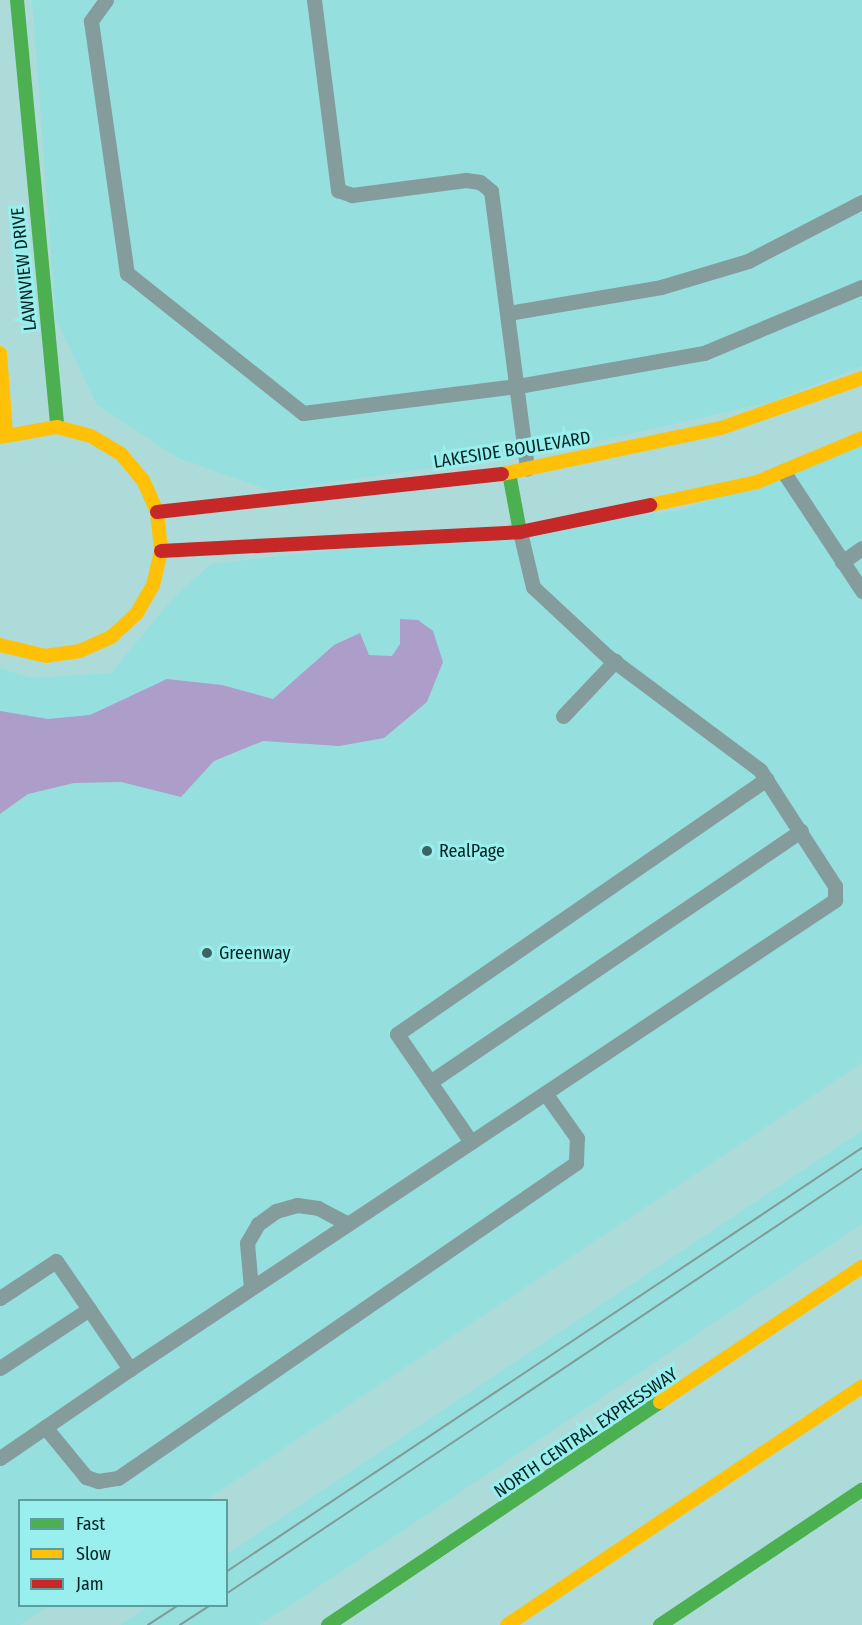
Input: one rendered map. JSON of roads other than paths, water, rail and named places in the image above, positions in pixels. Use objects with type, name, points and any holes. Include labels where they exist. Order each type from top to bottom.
[{"type":"main road","name":"LAWNVIEW DRIVE","points":[[16,0],[57,427]]},
{"type":"main road","points":[[16,15],[22,0]]},
{"type":"main road","points":[[0,353],[3,435],[57,427],[91,436],[121,454],[143,480],[158,512],[161,551],[153,585],[136,614],[111,637],[80,651],[46,656],[0,645]]},
{"type":"main road","name":"LAKESIDE BOULEVARD","points":[[158,512],[509,473],[721,428],[862,378]]},
{"type":"main road","points":[[161,551],[520,532],[757,482],[862,438]]},
{"type":"main road","points":[[509,473],[520,532]]},
{"type":"main road","name":"NORTH CENTRAL EXPRESSWAY","points":[[328,1625],[490,1519],[862,1268]]},
{"type":"main road","points":[[507,1625],[862,1386]]},
{"type":"main road","points":[[660,1625],[862,1490]]},
{"type":"main road","points":[[412,1587],[490,1519]]},
{"type":"lane","points":[[106,0],[91,21],[127,273],[303,413],[518,386],[704,353],[862,287]]},
{"type":"lane","points":[[314,0],[338,190],[352,195],[466,180],[485,185],[494,198],[526,469]]},
{"type":"lane","points":[[508,313],[661,287],[748,261],[862,202]]},
{"type":"lane","points":[[783,471],[862,591]]},
{"type":"lane","points":[[0,1458],[251,1288],[835,900],[835,886],[766,779],[615,661],[533,587],[520,532]]},
{"type":"lane","points":[[842,562],[862,548]]},
{"type":"lane","points":[[563,716],[615,661]]},
{"type":"lane","points":[[471,1142],[397,1034],[766,779]]},
{"type":"lane","points":[[430,1082],[801,831]]},
{"type":"lane","points":[[45,1427],[86,1477],[98,1481],[118,1478],[576,1163],[577,1138],[544,1093]]},
{"type":"lane","points":[[251,1288],[247,1243],[258,1224],[276,1211],[297,1205],[318,1208],[348,1224]]},
{"type":"lane","points":[[0,1298],[56,1261],[130,1369]]},
{"type":"lane","points":[[0,1368],[89,1310]]},
{"type":"tram line","points":[[228,1571],[862,1148]]},
{"type":"tram line","points":[[228,1593],[862,1169]]},
{"type":"tram line","points":[[148,1625],[175,1607]]},
{"type":"tram line","points":[[180,1625],[207,1607]]},
{"type":"place","name":"RealPage","points":[[427,851]]},
{"type":"place","name":"Greenway","points":[[207,953]]}]
